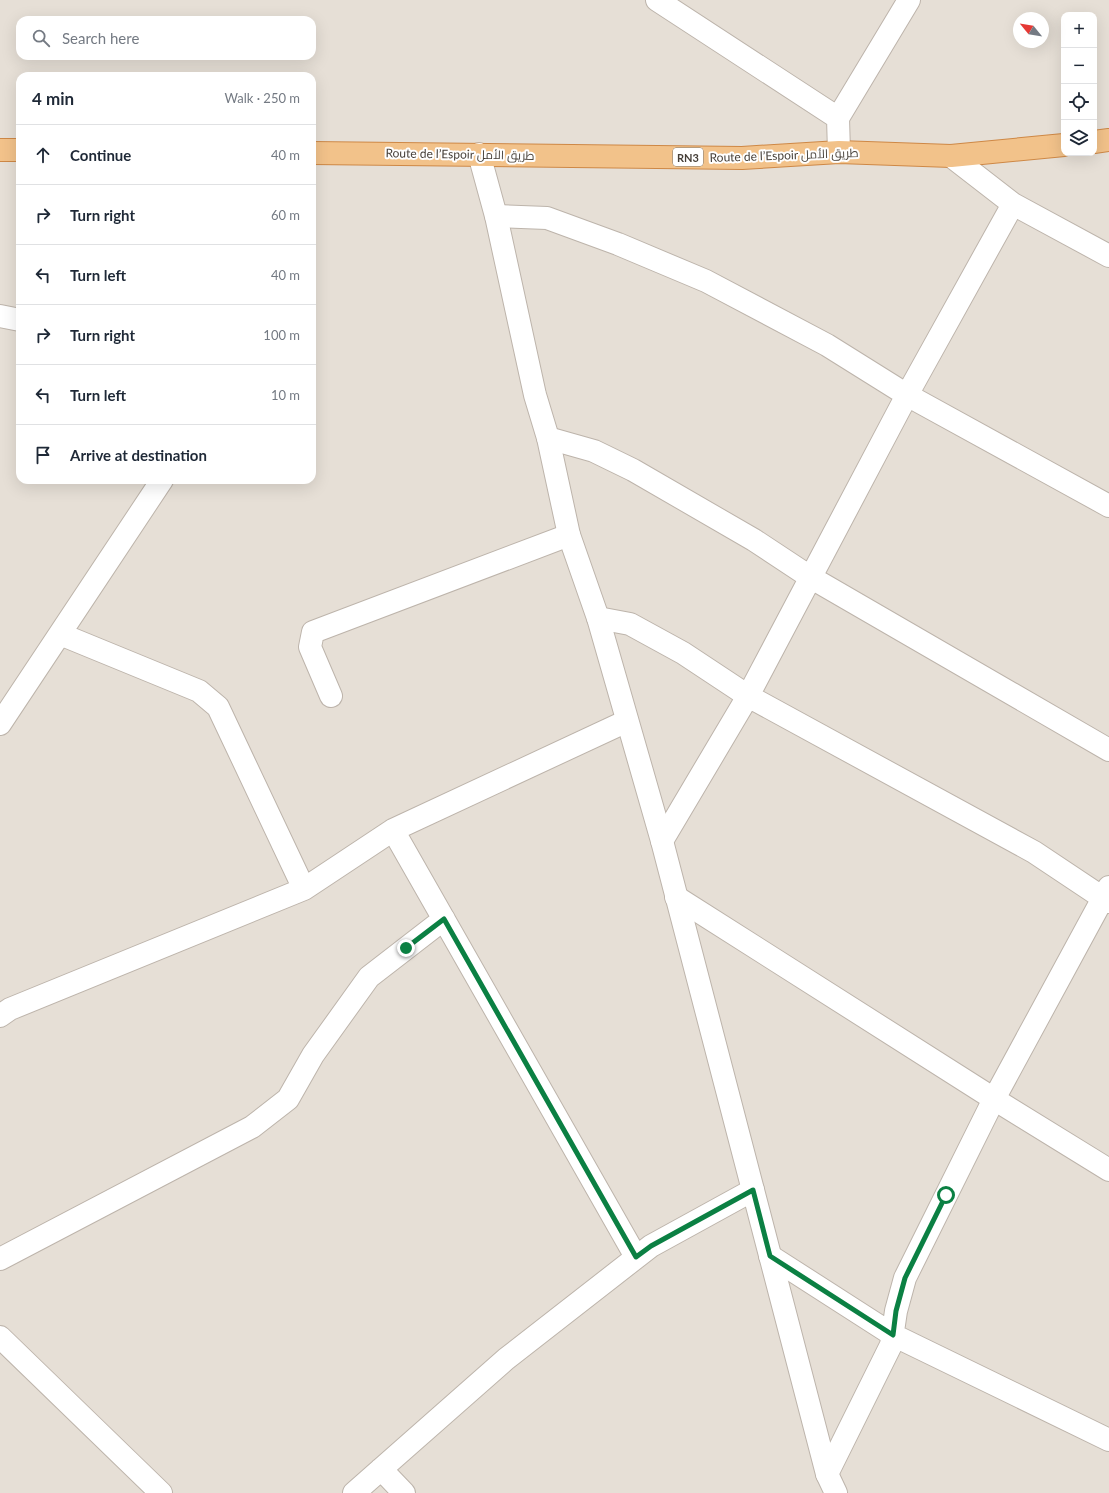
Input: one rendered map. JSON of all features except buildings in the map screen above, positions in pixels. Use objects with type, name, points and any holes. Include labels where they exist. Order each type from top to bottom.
[{"type":"highway","points":[[1097,142],[1109,140]]},
{"type":"highway","name":"Route de l’Espoir طريق الأمل","points":[[316,153],[742,158],[840,152],[951,156],[1061,145]]},
{"type":"highway","points":[[0,150],[16,150]]},
{"type":"street","points":[[656,0],[838,118]]},
{"type":"street","points":[[840,152],[838,118],[909,0]]},
{"type":"street","points":[[479,154],[496,216],[535,395],[548,438],[569,535],[598,618],[662,841],[770,1256],[832,1483]]},
{"type":"street","points":[[951,156],[1013,204],[1109,256]]},
{"type":"street","points":[[662,841],[748,696],[907,395],[1013,204]]},
{"type":"street","points":[[496,216],[547,218],[618,244],[706,281],[826,345],[907,395],[1109,506]]},
{"type":"street","points":[[0,316],[16,319]]},
{"type":"street","points":[[548,438],[594,451],[633,470],[754,540],[810,577],[1109,750]]},
{"type":"street","points":[[0,724],[159,484]]},
{"type":"street","points":[[331,696],[310,647],[313,632],[569,535]]},
{"type":"street","points":[[598,618],[630,624],[683,652],[748,696],[1034,852],[1107,896],[994,1098],[905,1278],[896,1311],[891,1345],[832,1483]]},
{"type":"street","points":[[60,634],[199,691],[218,707],[304,890]]},
{"type":"street","points":[[3,1009],[304,890],[393,830],[627,721]]},
{"type":"street","points":[[393,830],[636,1257]]},
{"type":"street","points":[[676,896],[1109,1170]]},
{"type":"street","points":[[0,1259],[252,1127],[288,1099],[313,1055],[369,978],[444,919]]},
{"type":"street","points":[[354,1493],[506,1359],[636,1257],[651,1246],[753,1190]]},
{"type":"street","points":[[770,1256],[893,1335],[1109,1440]]},
{"type":"street","points":[[0,1336],[161,1493]]},
{"type":"street","points":[[381,1468],[404,1493]]},
{"type":"shaded area","points":[[0,0],[1109,0],[1109,1493],[0,1493]]},
{"type":"route","points":[[406,948],[444,919],[636,1257],[651,1246],[753,1190],[770,1256],[893,1335],[896,1311],[905,1278],[946,1195]]}]
